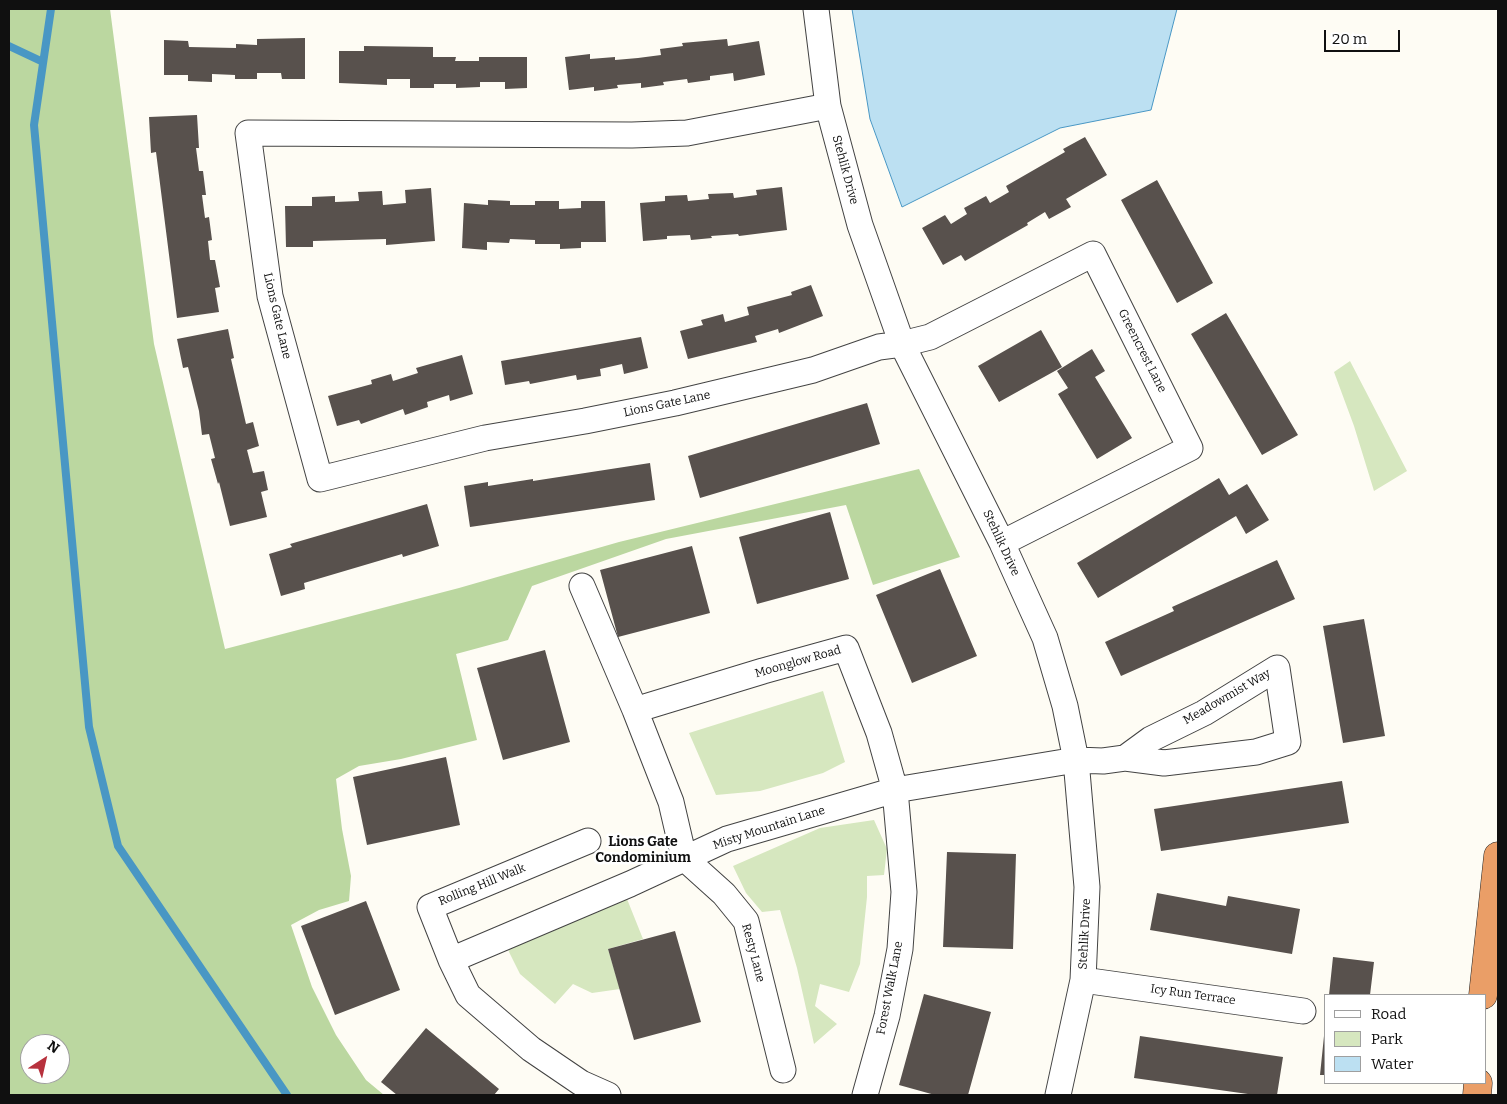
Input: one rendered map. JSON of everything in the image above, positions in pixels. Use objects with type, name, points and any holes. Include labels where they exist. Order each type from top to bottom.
[{"type":"highway","points":[[1483,994],[1498,856]]},
{"type":"street","name":"Stehlik Drive","points":[[816,9],[828,106],[860,225],[902,344],[1002,543],[1045,638],[1065,706],[1076,760],[1087,887],[1083,980],[1058,1095]]},
{"type":"street","name":"Lions Gate Lane","points":[[828,106],[687,133],[632,135],[248,134],[270,296],[320,479],[485,438],[585,422],[693,399],[813,370],[879,347],[902,344]]},
{"type":"street","name":"Greencrest Lane","points":[[902,344],[930,337],[1093,254],[1190,448],[1002,543]]},
{"type":"street","points":[[582,586],[635,710],[671,802],[684,858]]},
{"type":"street","name":"Moonglow Road","points":[[635,710],[846,648],[879,733],[895,790]]},
{"type":"street","name":"Meadowmist Way","points":[[1076,760],[1103,761],[1125,758],[1164,763],[1256,752],[1288,742],[1277,668],[1204,713],[1151,739],[1125,758]]},
{"type":"street","name":"Misty Mountain Lane","points":[[451,960],[630,884],[727,839],[895,790],[1076,760]]},
{"type":"street","name":"Forest Walk Lane","points":[[864,1095],[887,1016],[900,949],[904,892],[895,790]]},
{"type":"street","name":"Rolling Hill Walk","points":[[588,841],[430,907],[451,960],[468,995],[531,1049],[581,1083],[608,1095]]},
{"type":"street","name":"Resty Lane","points":[[684,858],[724,894],[746,921],[783,1070]]},
{"type":"street","name":"Icy Run Terrace","points":[[1083,980],[1303,1011]]},
{"type":"green space","points":[[9,9],[110,9],[154,344],[225,649],[459,588],[619,542],[919,469],[960,557],[873,585],[846,505],[666,539],[532,586],[508,640],[456,654],[477,740],[401,759],[359,766],[336,779],[342,829],[351,876],[349,901],[319,910],[291,925],[312,987],[336,1035],[366,1080],[384,1095],[9,1095]]},
{"type":"green space","points":[[1350,361],[1407,471],[1374,491],[1354,426],[1334,372]]},
{"type":"green space","points":[[823,691],[845,762],[823,773],[760,791],[716,795],[689,733]]},
{"type":"green space","points":[[874,820],[887,849],[884,875],[867,876],[867,897],[860,964],[849,992],[820,984],[815,1006],[837,1024],[814,1044],[797,968],[780,910],[762,912],[746,893],[733,866],[820,828]]},
{"type":"green space","points":[[627,899],[643,939],[608,949],[620,989],[592,993],[573,984],[555,1004],[520,974],[508,946]]},
{"type":"water","points":[[852,9],[1177,9],[1151,110],[1060,128],[902,207],[870,119]]},
{"type":"building","points":[[305,38],[305,79],[282,79],[281,73],[257,73],[257,79],[235,79],[235,75],[212,74],[212,82],[188,81],[188,75],[164,75],[164,40],[188,41],[189,47],[236,48],[236,44],[257,45],[257,39]]},
{"type":"building","points":[[727,39],[728,46],[759,41],[765,75],[734,81],[733,73],[710,76],[710,80],[688,83],[687,79],[663,82],[664,85],[641,88],[641,83],[617,85],[618,88],[594,91],[594,87],[569,90],[565,57],[590,54],[590,59],[615,57],[615,60],[638,58],[661,55],[660,49],[683,46],[682,43]]},
{"type":"building","points":[[364,46],[433,47],[433,57],[456,57],[455,61],[479,61],[479,57],[527,57],[527,88],[505,89],[505,82],[480,82],[480,87],[456,88],[456,84],[434,84],[434,88],[410,88],[410,79],[387,79],[387,85],[339,83],[339,51],[364,51]]},
{"type":"building","points":[[197,115],[199,148],[196,148],[199,171],[203,171],[206,195],[202,195],[205,218],[209,217],[212,240],[208,241],[210,260],[215,260],[220,287],[215,288],[219,312],[177,318],[156,152],[151,153],[149,117]]},
{"type":"building","points":[[1085,137],[1107,175],[1066,199],[1071,207],[1049,219],[1045,212],[1027,223],[1028,225],[965,261],[961,255],[943,265],[922,228],[945,215],[951,224],[967,214],[964,208],[986,196],[990,203],[1009,192],[1006,186],[1065,152],[1063,149]]},
{"type":"building","points":[[1157,180],[1213,283],[1177,303],[1121,200]]},
{"type":"building","points":[[782,187],[787,230],[739,236],[738,234],[711,236],[712,238],[691,240],[690,235],[667,236],[667,239],[643,241],[640,203],[665,201],[665,196],[687,195],[688,201],[709,199],[708,194],[733,193],[734,198],[757,195],[756,190]]},
{"type":"building","points":[[431,188],[435,241],[386,245],[386,239],[313,241],[313,247],[286,247],[285,206],[312,206],[312,197],[335,196],[335,202],[359,201],[358,192],[382,191],[383,205],[406,203],[405,190]]},
{"type":"building","points":[[488,200],[510,201],[510,205],[535,205],[535,201],[559,201],[559,209],[581,208],[581,201],[605,201],[606,242],[581,242],[581,248],[560,249],[560,244],[535,244],[535,240],[510,239],[509,243],[487,242],[487,250],[462,248],[464,203],[488,205]]},
{"type":"building","points":[[811,285],[823,316],[779,333],[778,329],[755,336],[757,342],[688,359],[680,331],[703,325],[701,320],[723,314],[725,322],[749,315],[747,307],[792,295],[791,292]]},
{"type":"building","points":[[1226,313],[1298,435],[1262,455],[1191,334]]},
{"type":"building","points":[[228,329],[234,358],[231,359],[246,424],[253,422],[259,446],[247,450],[253,473],[264,471],[268,490],[261,492],[267,517],[230,526],[211,459],[215,458],[209,434],[202,435],[199,411],[188,367],[183,368],[177,339]]},
{"type":"building","points":[[1041,330],[1062,367],[999,402],[978,366]]},
{"type":"building","points":[[641,337],[648,368],[624,374],[622,364],[600,369],[601,376],[577,380],[576,375],[530,384],[529,381],[505,385],[501,361]]},
{"type":"building","points":[[1092,349],[1105,371],[1095,377],[1132,438],[1097,459],[1058,394],[1068,388],[1057,371]]},
{"type":"building","points":[[462,355],[473,394],[450,401],[449,395],[427,402],[428,407],[405,415],[403,409],[361,424],[359,420],[337,426],[328,396],[372,384],[371,380],[391,374],[393,381],[418,373],[416,368]]},
{"type":"building","points":[[867,403],[880,444],[700,498],[688,456]]},
{"type":"building","points":[[650,463],[655,500],[470,527],[464,486],[488,482],[488,486],[533,479],[533,481]]},
{"type":"building","points":[[1219,478],[1229,495],[1247,484],[1269,520],[1246,534],[1236,516],[1098,598],[1077,563]]},
{"type":"building","points":[[427,504],[439,546],[403,557],[402,554],[304,583],[305,589],[281,596],[269,554],[292,547],[290,544]]},
{"type":"building","points":[[830,512],[849,579],[757,604],[739,537]]},
{"type":"building","points":[[692,546],[710,613],[618,637],[600,570]]},
{"type":"building","points":[[1277,560],[1295,599],[1121,676],[1105,642],[1174,611],[1172,607]]},
{"type":"building","points":[[940,569],[977,656],[912,683],[876,595]]},
{"type":"building","points":[[1364,619],[1385,736],[1343,743],[1323,626]]},
{"type":"building","points":[[545,650],[570,742],[503,760],[477,668]]},
{"type":"building","points":[[446,757],[460,825],[367,845],[353,777]]},
{"type":"building","points":[[1342,781],[1349,823],[1161,851],[1154,809]]},
{"type":"building","points":[[947,852],[1016,854],[1013,949],[943,947]]},
{"type":"building","points":[[1157,893],[1226,906],[1228,896],[1300,909],[1292,954],[1150,930]]},
{"type":"building","points":[[366,901],[400,990],[335,1015],[301,926]]},
{"type":"building","points":[[675,931],[701,1022],[634,1040],[608,949]]},
{"type":"building","points":[[1333,957],[1374,962],[1370,994],[1329,994]]},
{"type":"building","points":[[924,994],[991,1012],[968,1095],[935,1095],[899,1085]]},
{"type":"building","points":[[426,1028],[499,1089],[494,1095],[397,1095],[381,1082]]},
{"type":"building","points":[[1140,1036],[1283,1057],[1277,1095],[1255,1095],[1134,1078]]},
{"type":"building","points":[[1324,1036],[1324,1075],[1320,1075]]},
{"type":"waterway","points":[[51,9],[34,125],[89,727],[118,846],[287,1095]]},
{"type":"waterway","points":[[9,46],[43,62]]},
{"type":"district","name":"Lions Gate Condominium","points":[[643,850]]}]
